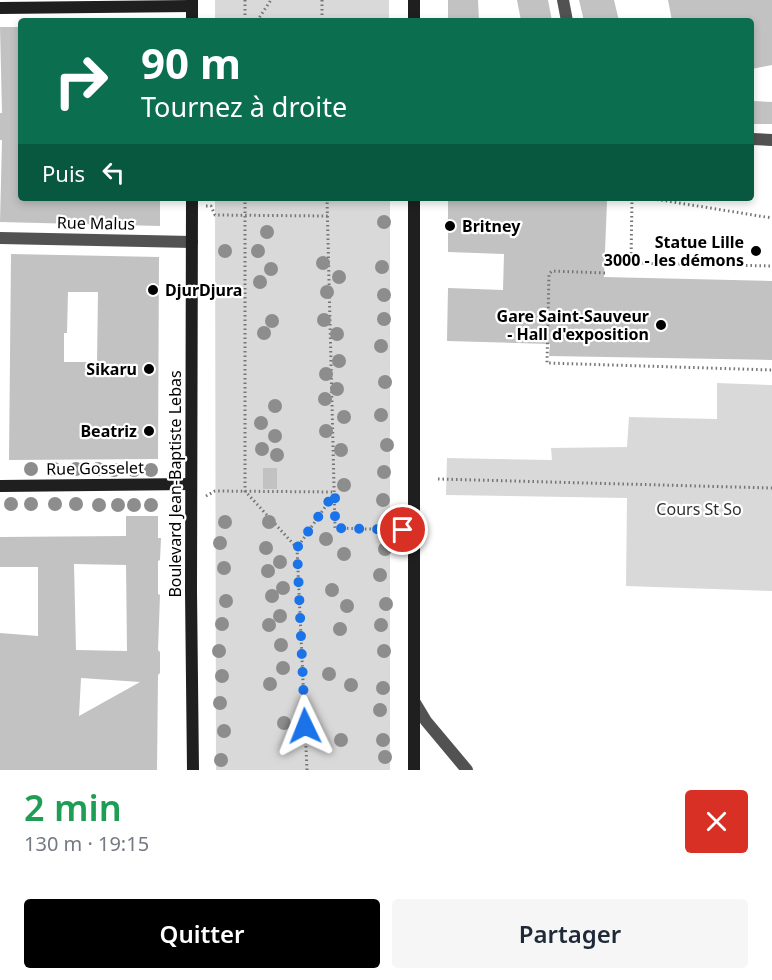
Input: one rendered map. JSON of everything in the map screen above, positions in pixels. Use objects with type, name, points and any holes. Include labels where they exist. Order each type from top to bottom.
[{"type":"main road","points":[[414,0],[414,18]]},
{"type":"main road","points":[[0,8],[192,3]]},
{"type":"main road","points":[[414,201],[414,770]]},
{"type":"main road","name":"Boulevard Jean-Baptiste Lebas","points":[[193,770],[192,242],[197,202]]},
{"type":"main road","name":"Rue Gosselet","points":[[0,486],[191,484]]},
{"type":"street","points":[[563,0],[566,18]]},
{"type":"street","points":[[754,139],[772,140]]},
{"type":"street","name":"Rue Malus","points":[[0,238],[192,242]]},
{"type":"street","points":[[414,701],[426,721],[467,770]]},
{"type":"path","points":[[245,0],[245,18]]},
{"type":"path","points":[[259,18],[271,0]]},
{"type":"path","points":[[321,0],[322,18]]},
{"type":"path","points":[[245,201],[244,491],[297,548]]},
{"type":"path","points":[[327,201],[335,528],[403,530]]},
{"type":"path","points":[[632,201],[631,263],[772,266]]},
{"type":"path","points":[[667,201],[772,218]]},
{"type":"path","points":[[197,202],[211,206],[215,214],[328,216]]},
{"type":"path","points":[[605,273],[552,271],[549,274],[548,363],[772,370]]},
{"type":"path","points":[[438,479],[772,488]]},
{"type":"path","points":[[191,504],[215,491],[335,492]]},
{"type":"path","points":[[307,770],[297,548],[335,492]]},
{"type":"green space","points":[[215,0],[389,0],[389,18],[215,18]]},
{"type":"green space","points":[[215,201],[390,201],[390,770],[216,770]]},
{"type":"green space","name":"Cours St So","points":[[717,383],[772,385],[772,591],[626,586],[627,498],[446,495],[447,458],[552,460],[551,448],[627,447],[629,417],[717,419]]},
{"type":"building","points":[[448,0],[478,0],[479,18],[448,18]]},
{"type":"building","points":[[517,0],[548,0],[551,18],[520,18]]},
{"type":"building","points":[[579,0],[614,0],[618,18],[583,18]]},
{"type":"building","points":[[668,0],[772,0],[772,65],[754,69],[754,18],[671,18]]},
{"type":"building","points":[[0,27],[18,27],[18,201],[160,201],[160,226],[0,222],[2,140],[0,140],[0,113],[2,113]]},
{"type":"building","points":[[754,101],[772,102],[772,124],[754,124]]},
{"type":"building","points":[[448,201],[607,201],[604,277],[772,281],[772,360],[549,356],[550,344],[447,341],[448,288],[503,290],[504,254],[448,252]]},
{"type":"building","points":[[11,254],[159,257],[158,459],[9,460]],"holes":[[[68,292],[98,292],[97,362],[64,362]]]},
{"type":"building","points":[[263,468],[277,468],[277,489],[263,489]]},
{"type":"building","points":[[126,516],[158,516],[158,538],[161,538],[160,560],[158,561],[160,673],[158,675],[157,770],[0,770],[0,633],[38,636],[38,567],[0,567],[0,537],[126,536]],"holes":[[[74,564],[126,565],[127,651],[76,650]],[[81,678],[140,682],[79,716]]]},
{"type":"place","name":"Britney","points":[[450,226]]},
{"type":"place","name":"Statue Lille 3000 - les démons","points":[[756,251]]},
{"type":"place","name":"DjurDjura","points":[[153,290]]},
{"type":"place","name":"Gare Saint-Sauveur - Hall d'exposition","points":[[661,325]]},
{"type":"place","name":"Sikaru","points":[[149,369]]},
{"type":"place","name":"Beatriz","points":[[149,431]]},
{"type":"route","points":[[305,726],[297,548],[335,492],[335,528],[403,530]]}]
